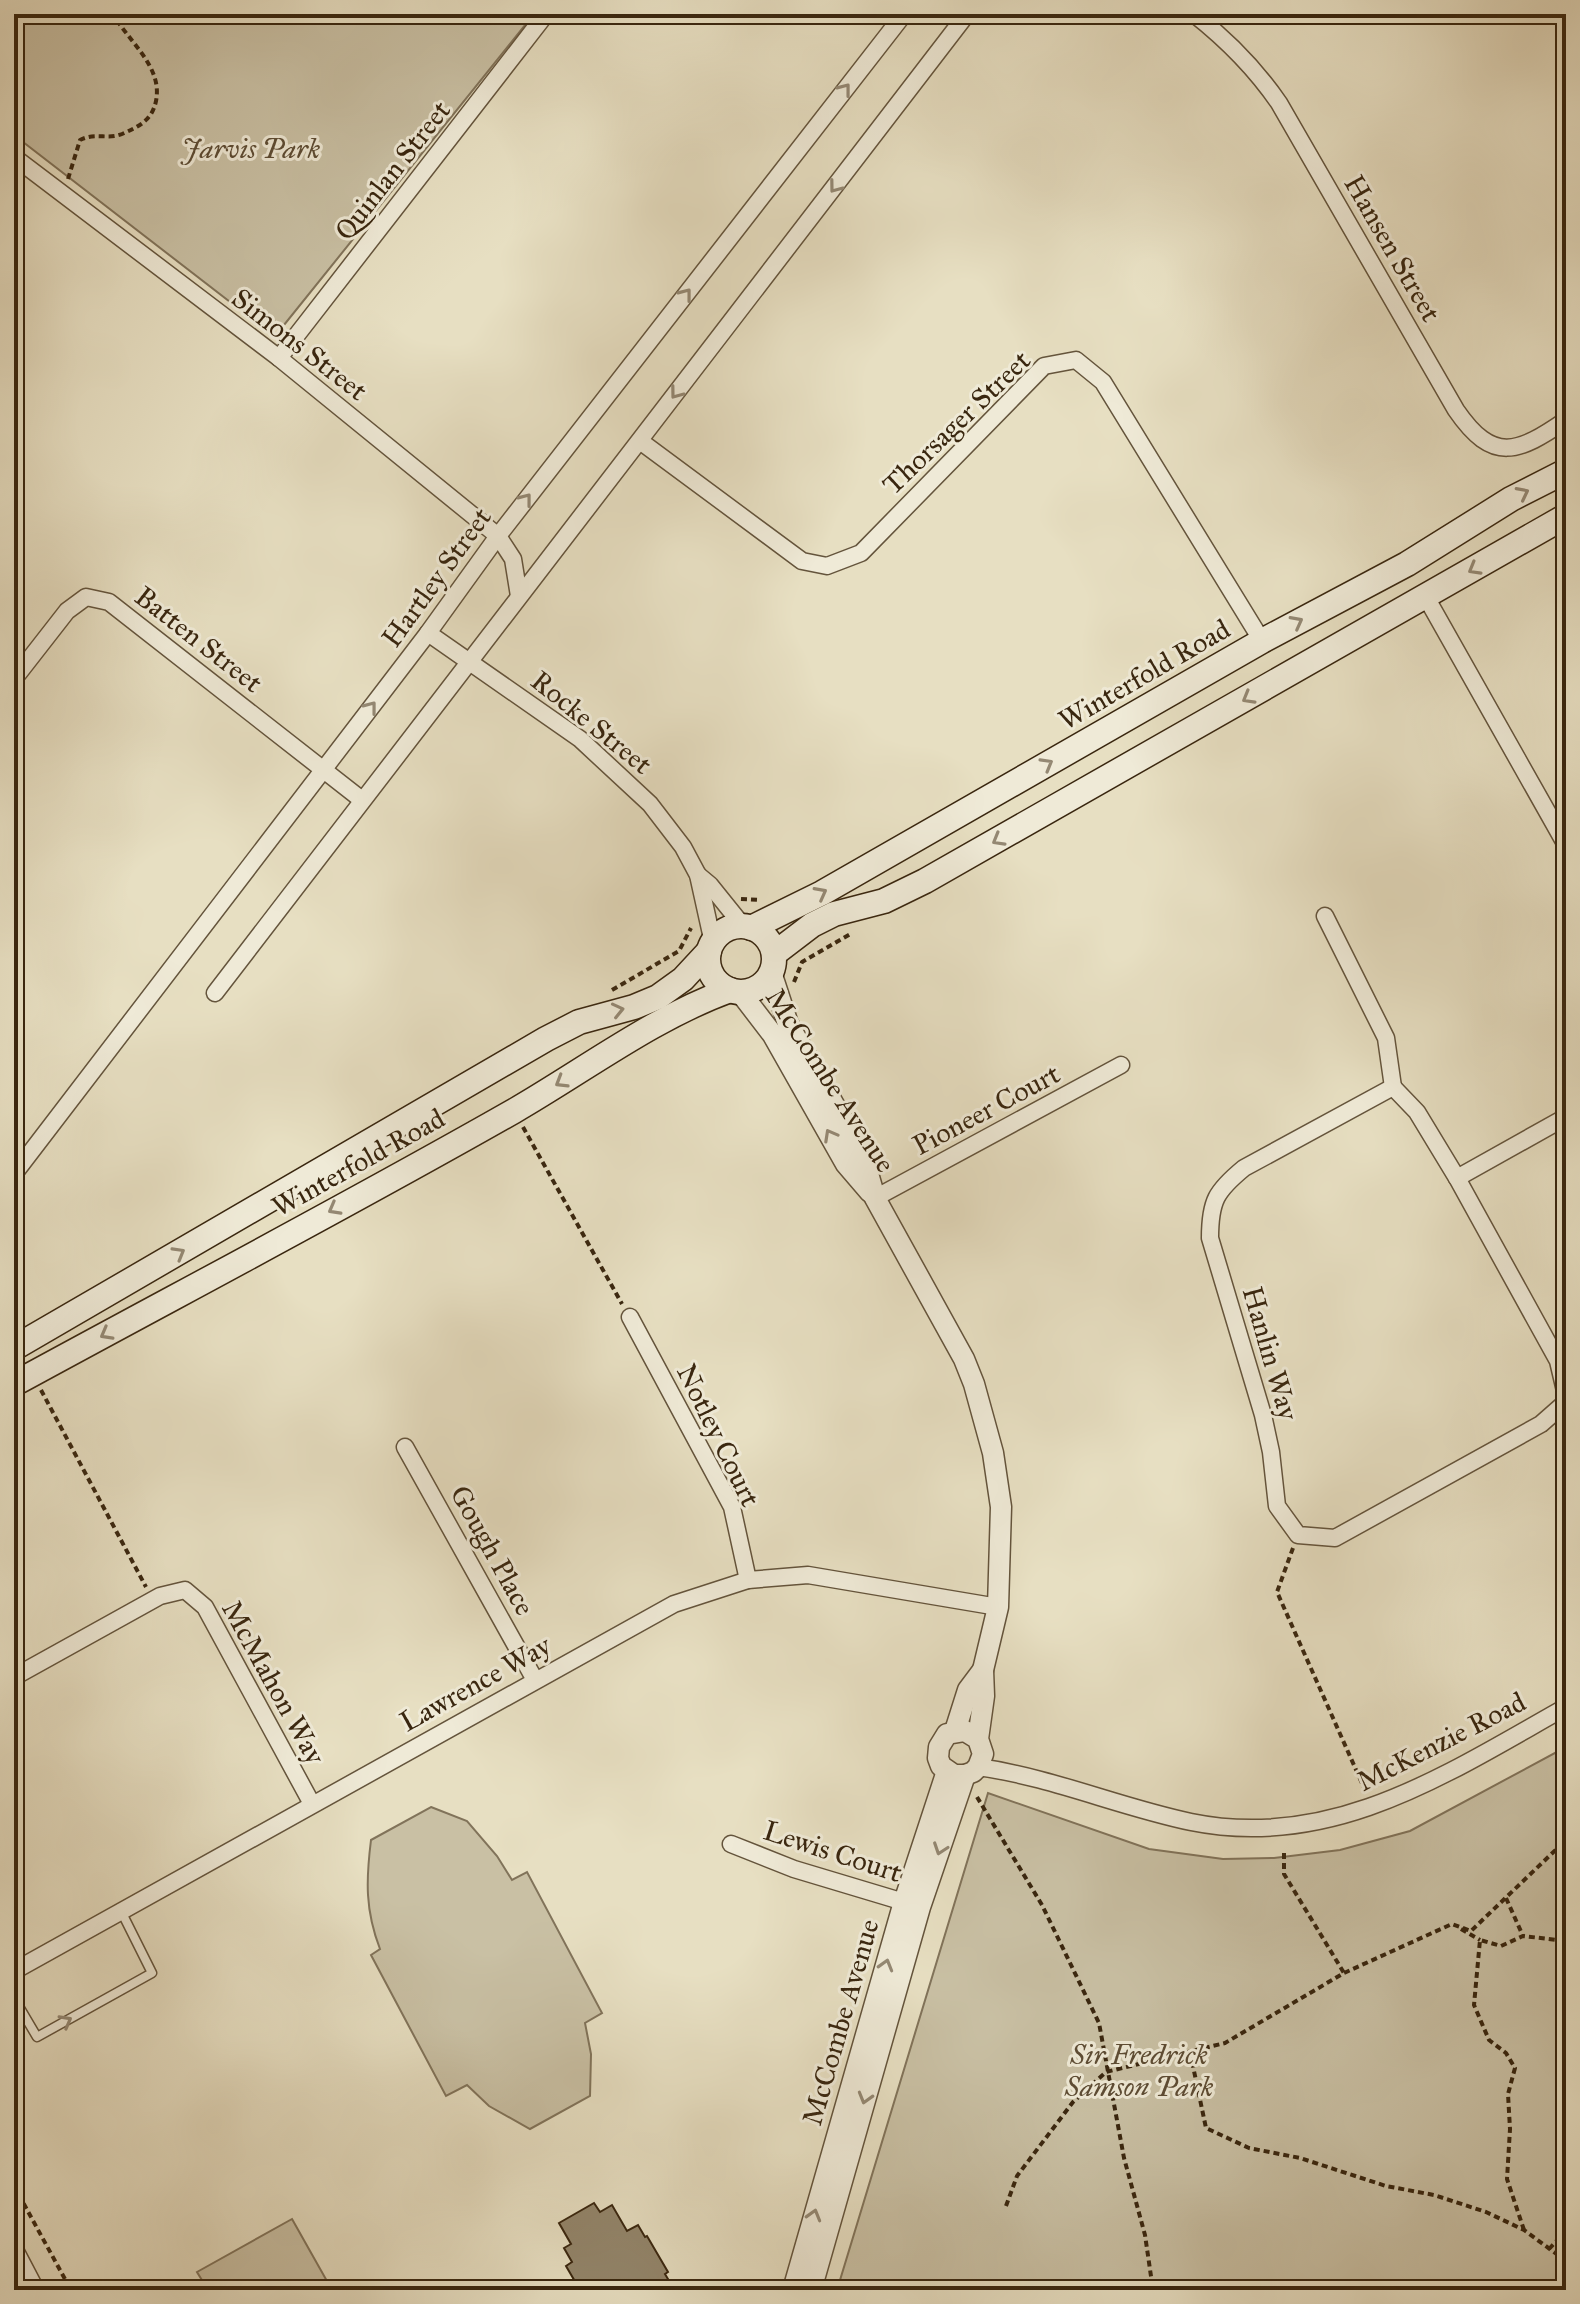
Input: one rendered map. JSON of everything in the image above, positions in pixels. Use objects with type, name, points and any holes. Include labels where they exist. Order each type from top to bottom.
[{"type":"main road","name":"Winterfold Road","points":[[747,927],[822,893],[1262,641],[1407,564],[1511,499],[1566,471]]},
{"type":"main road","points":[[773,963],[765,937],[747,927],[727,930],[711,947],[708,961],[714,979],[735,991],[759,987],[773,963],[812,925],[834,914],[884,901],[925,881],[1566,516]]},
{"type":"main road","name":"Winterfold Road","points":[[14,1348],[546,1039],[579,1022],[658,997],[683,979],[711,947]]},
{"type":"main road","name":"Winterfold Road","points":[[23,1379],[514,1111],[671,1017],[699,1002],[735,991]]},
{"type":"street","name":"Quinlan Street","points":[[279,358],[546,14]]},
{"type":"street","name":"Hartley Street","points":[[14,1174],[428,633],[498,536],[904,14]]},
{"type":"street","points":[[215,993],[967,14]]},
{"type":"street","name":"Hansen Street","points":[[1194,14],[1244,59],[1279,103],[1456,410],[1477,437],[1489,444],[1516,448],[1566,420]]},
{"type":"street","name":"Simons Street","points":[[17,166],[59,192],[279,358],[498,536],[513,559],[519,596]]},
{"type":"street","name":"Thorsager Street","points":[[640,441],[802,561],[827,566],[861,553],[1044,366],[1076,360],[1103,382],[1262,641]]},
{"type":"street","name":"Batten Street","points":[[14,679],[67,611],[86,597],[109,602],[362,800]]},
{"type":"street","points":[[1426,597],[1566,845]]},
{"type":"street","name":"Rocke Street","points":[[428,633],[580,739],[619,773],[669,826],[698,875],[747,927]]},
{"type":"street","name":"Rocke Street","points":[[698,875],[711,947]]},
{"type":"street","points":[[1325,916],[1386,1038],[1393,1087],[1417,1112],[1457,1178],[1558,1361],[1566,1395]]},
{"type":"street","name":"McCombe Avenue","points":[[773,963],[788,1024],[863,1156],[875,1198]]},
{"type":"street","name":"McCombe Avenue","points":[[735,991],[773,1035],[846,1164],[875,1198],[964,1359],[993,1453],[1001,1507],[998,1607],[983,1670],[984,1696],[970,1761],[912,1904],[793,2290]]},
{"type":"street","name":"Pioneer Court","points":[[875,1198],[1121,1065]]},
{"type":"street","name":"Hanlin Way","points":[[1298,1535],[1277,1506],[1263,1415],[1210,1238],[1214,1199],[1223,1185],[1244,1168],[1393,1087]]},
{"type":"street","points":[[1457,1178],[1566,1117]]},
{"type":"street","name":"Notley Court","points":[[630,1317],[732,1507],[748,1580]]},
{"type":"street","points":[[1298,1535],[1335,1538],[1541,1424],[1566,1402]]},
{"type":"street","name":"Gough Place","points":[[405,1447],[535,1680]]},
{"type":"street","name":"Lawrence Way","points":[[14,1971],[674,1604],[748,1580],[808,1575],[998,1607]]},
{"type":"street","name":"McMahon Way","points":[[14,1677],[153,1599],[185,1590],[205,1607],[312,1804]]},
{"type":"street","name":"McCombe Avenue","points":[[970,1761],[941,1766],[938,1752],[942,1740],[955,1731],[968,1690],[983,1670]]},
{"type":"street","name":"McKenzie Road","points":[[970,1761],[1195,1823],[1284,1826],[1316,1822],[1373,1808],[1415,1790],[1566,1707]]},
{"type":"street","points":[[955,1731],[965,1731],[970,1761]]},
{"type":"street","name":"Lewis Court","points":[[731,1844],[794,1869],[912,1904]]},
{"type":"street","name":"McCombe Avenue","points":[[811,2290],[912,1904]]},
{"type":"street","points":[[14,2248],[36,2290]]},
{"type":"lane","points":[[14,1998],[37,2037],[152,1973],[121,1911]]},
{"type":"path","points":[[59,192],[67,183],[80,140],[91,134],[113,137],[137,128],[153,115],[159,88],[153,69],[113,14]]},
{"type":"path","points":[[205,14],[239,17],[259,14]]},
{"type":"path","points":[[605,994],[679,951],[695,920]]},
{"type":"path","points":[[514,1111],[630,1317]]},
{"type":"path","points":[[23,1379],[153,1599]]},
{"type":"path","points":[[1298,1535],[1277,1592],[1373,1808]]},
{"type":"path","points":[[977,1797],[1042,1905],[1099,2023],[1124,2158],[1145,2235],[1153,2290]]},
{"type":"path","points":[[1006,2206],[1017,2176],[1073,2102],[1106,2072],[1225,2043],[1344,1973],[1452,1924],[1471,1931],[1566,1840]]},
{"type":"path","points":[[1284,1853],[1284,1874],[1344,1973]]},
{"type":"path","points":[[1506,1898],[1523,1936]]},
{"type":"path","points":[[1452,1924],[1480,1940],[1501,1946],[1523,1936],[1566,1941]]},
{"type":"path","points":[[1480,1940],[1474,2005],[1489,2040],[1506,2053],[1515,2068],[1508,2094],[1510,2129],[1507,2179],[1524,2230]]},
{"type":"path","points":[[1189,2051],[1206,2128],[1249,2148],[1300,2158],[1386,2186],[1434,2195],[1486,2212],[1524,2230],[1566,2261]]},
{"type":"path","points":[[14,2186],[71,2290]]},
{"type":"path","points":[[1549,2249],[1566,2231]]},
{"type":"green space","name":"Jarvis Park","points":[[14,14],[534,14],[284,325],[265,329],[14,135]]},
{"type":"green space","name":"Sir Fredrick Samson Park","points":[[1566,1747],[1566,2290],[837,2290],[988,1793],[1149,1849],[1223,1859],[1274,1858],[1340,1850],[1410,1831]]},
{"type":"green space","points":[[431,1807],[467,1821],[497,1856],[512,1880],[527,1872],[602,2013],[585,2023],[591,2054],[590,2096],[530,2129],[489,2106],[467,2085],[446,2096],[371,1955],[380,1949],[368,1895],[371,1840]]},
{"type":"green space","points":[[292,2219],[332,2290],[208,2290],[197,2272]]},
{"type":"building","points":[[594,2203],[600,2212],[612,2205],[627,2231],[638,2225],[668,2272],[665,2274],[671,2284],[660,2290],[580,2290],[566,2266],[572,2262],[564,2248],[571,2244],[559,2223]]}]
